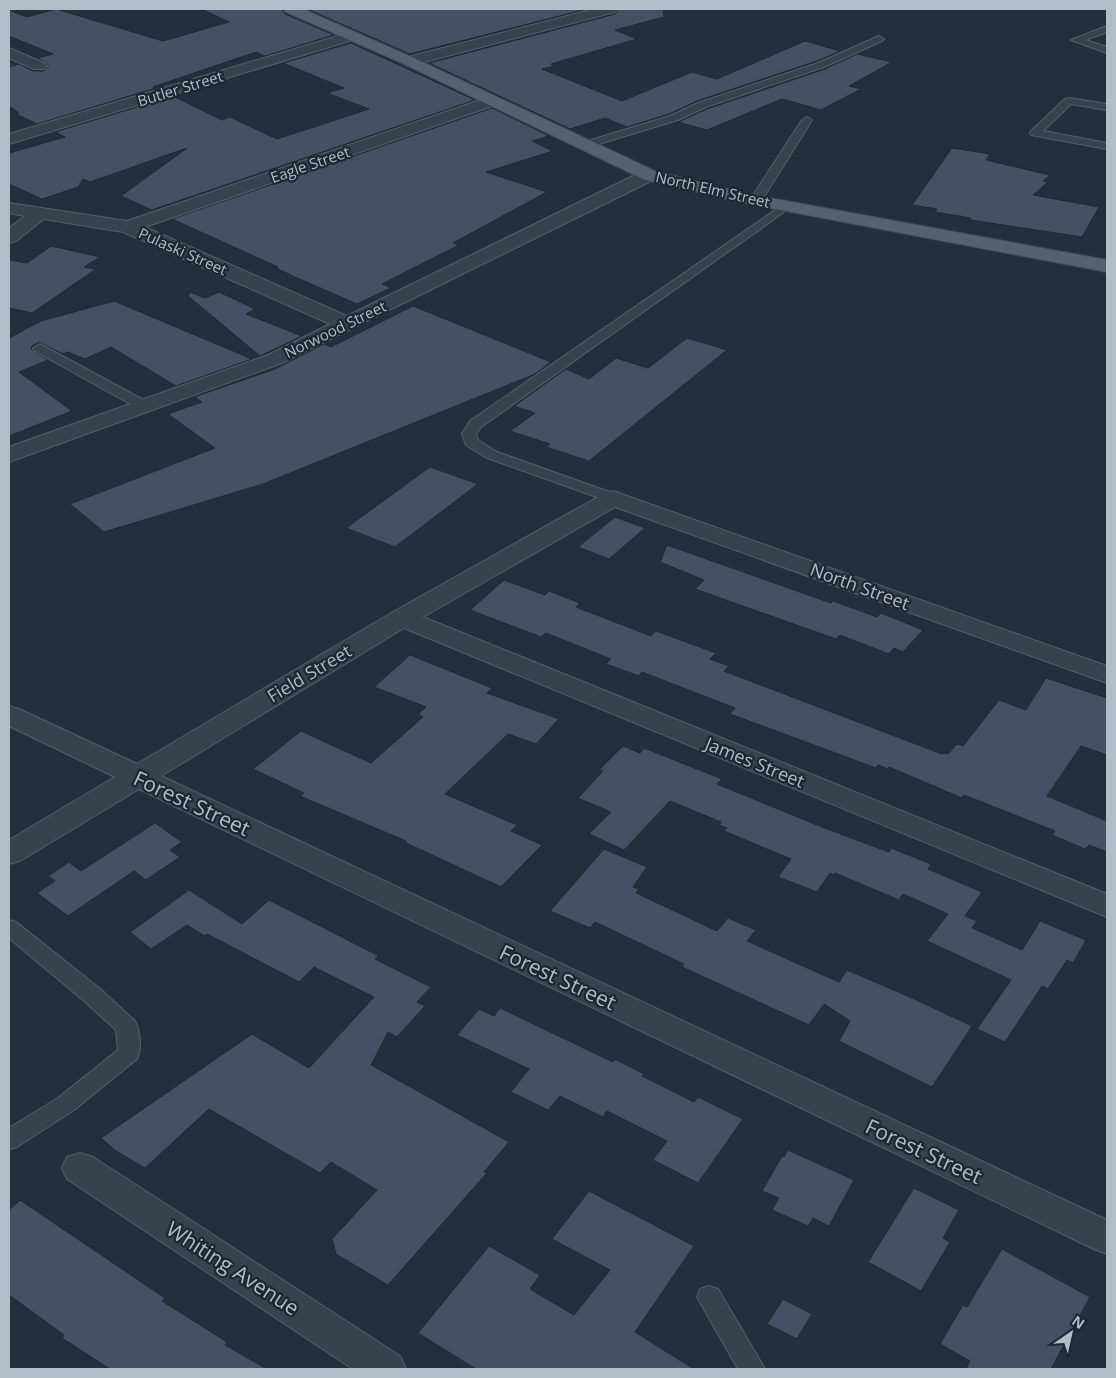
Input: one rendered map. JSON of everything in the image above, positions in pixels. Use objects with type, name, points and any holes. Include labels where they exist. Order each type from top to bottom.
[{"type":"main road","name":"North Elm Street","points":[[290,9],[409,62],[649,175],[689,186],[756,200],[1107,266]]},
{"type":"street","points":[[409,62],[610,9]]},
{"type":"street","name":"Butler Street","points":[[9,139],[351,36]]},
{"type":"street","points":[[9,53],[39,66]]},
{"type":"street","name":"Eagle Street","points":[[128,227],[492,101]]},
{"type":"street","name":"Norwood Street","points":[[9,455],[275,359],[649,175]]},
{"type":"street","name":"Pulaski Street","points":[[9,208],[128,227],[348,324]]},
{"type":"street","points":[[9,237],[41,213]]},
{"type":"street","name":"Field Street","points":[[9,854],[402,618],[613,498]]},
{"type":"street","name":"North Street","points":[[613,498],[1107,675]]},
{"type":"street","name":"James Street","points":[[402,618],[1107,906]]},
{"type":"street","name":"Forest Street","points":[[9,715],[1107,1238]]},
{"type":"street","name":"Whiting Avenue","points":[[80,1168],[386,1369]]},
{"type":"lane","points":[[1107,29],[1076,40],[1107,50]]},
{"type":"lane","points":[[585,144],[674,118],[702,105],[821,64],[879,39]]},
{"type":"lane","points":[[1107,107],[1069,100],[1034,133],[1107,146]]},
{"type":"lane","points":[[756,200],[807,120]]},
{"type":"lane","points":[[613,498],[492,455],[472,442],[469,434],[475,424],[787,206]]},
{"type":"lane","points":[[40,348],[144,406]]},
{"type":"lane","points":[[9,927],[91,994],[127,1027],[129,1053],[66,1104],[9,1140]]},
{"type":"lane","points":[[710,1297],[752,1369]]},
{"type":"building","points":[[56,9],[163,41],[229,22],[201,9],[282,9],[285,14],[334,35],[265,56],[256,52],[153,87],[156,88],[37,124],[16,114],[19,113],[9,106],[9,67],[19,64],[33,71],[44,71],[48,65],[38,58],[53,54],[9,36],[9,10],[27,17]]},
{"type":"building","points":[[307,9],[587,9],[410,54]]},
{"type":"building","points":[[619,9],[663,9],[664,17],[615,30],[637,39],[551,64],[555,66],[542,69],[622,101],[692,72],[717,79],[805,41],[840,51],[817,61],[697,101],[669,114],[627,127],[605,118],[570,129],[429,63],[615,14]]},
{"type":"building","points":[[351,43],[475,100],[152,210],[121,196],[187,148],[90,182],[83,179],[78,187],[42,199],[9,184],[9,153],[65,137],[55,132],[173,96],[222,120],[230,117],[277,139],[369,109],[327,93],[344,88],[283,63]]},
{"type":"building","points":[[857,54],[892,62],[849,86],[861,89],[821,110],[782,99],[707,130],[678,122],[707,109],[825,69]]},
{"type":"building","points":[[492,108],[549,136],[532,141],[553,151],[486,172],[547,192],[453,243],[459,245],[382,284],[391,288],[357,304],[172,219]]},
{"type":"building","points":[[952,148],[990,154],[986,160],[1050,175],[1043,181],[1048,182],[1033,195],[1099,207],[1082,237],[970,220],[971,218],[935,212],[937,209],[912,205]]},
{"type":"building","points":[[51,246],[100,257],[84,267],[96,269],[32,313],[9,308],[9,260],[27,263]]},
{"type":"building","points":[[190,292],[205,298],[219,292],[255,309],[246,314],[302,336],[260,356],[188,296]]},
{"type":"building","points":[[114,301],[252,359],[176,386],[111,347],[85,359],[68,352],[63,354],[39,342],[32,346],[31,349],[48,360],[19,372],[72,411],[9,436],[9,338],[41,321]]},
{"type":"building","points":[[413,306],[551,362],[535,374],[263,484],[104,532],[70,504],[215,448],[168,414],[202,402],[194,397],[275,369],[324,344],[331,347]]},
{"type":"building","points":[[687,338],[727,350],[589,461],[546,447],[550,444],[510,431],[535,413],[514,406],[566,369],[589,379],[616,358],[648,368]]},
{"type":"building","points":[[430,467],[478,484],[395,547],[346,528]]},
{"type":"building","points":[[615,517],[645,528],[609,559],[578,547]]},
{"type":"building","points":[[667,545],[831,603],[833,601],[877,617],[881,613],[923,630],[903,652],[894,648],[889,654],[840,635],[836,639],[695,589],[704,580],[660,562]]},
{"type":"building","points":[[504,580],[545,595],[549,591],[580,603],[576,607],[651,636],[656,631],[716,653],[710,659],[729,666],[724,671],[942,754],[948,754],[957,744],[963,746],[999,700],[1026,710],[1046,678],[1107,698],[1107,755],[1081,746],[1047,796],[1107,821],[1107,852],[1089,845],[1085,849],[1052,835],[1055,831],[964,795],[962,798],[889,767],[888,769],[878,765],[876,768],[730,714],[735,708],[642,672],[639,676],[606,664],[611,659],[546,633],[541,637],[470,610]]},
{"type":"building","points":[[410,655],[492,688],[487,693],[559,719],[536,744],[508,734],[445,794],[517,825],[511,831],[542,845],[501,887],[404,842],[406,841],[300,796],[304,793],[253,769],[301,731],[371,763],[423,717],[418,714],[426,707],[374,687]]},
{"type":"building","points":[[623,746],[640,753],[644,748],[722,779],[717,784],[822,827],[889,852],[891,848],[931,864],[928,869],[982,892],[965,916],[977,921],[972,928],[1022,950],[1040,921],[1086,940],[1073,963],[1067,960],[1048,989],[1042,986],[1005,1042],[977,1029],[1011,980],[927,941],[948,914],[903,894],[899,900],[835,873],[834,875],[830,873],[817,892],[778,877],[791,859],[724,831],[727,828],[719,825],[721,822],[670,801],[624,850],[589,834],[611,812],[578,798],[603,771],[599,770]]},
{"type":"building","points":[[155,823],[182,842],[170,850],[180,857],[146,880],[134,871],[68,916],[37,893],[55,881],[48,876],[69,862],[81,871]]},
{"type":"building","points":[[604,849],[647,867],[633,887],[639,889],[636,893],[717,931],[728,918],[756,930],[747,941],[839,982],[847,970],[972,1026],[932,1087],[839,1041],[850,1021],[824,1004],[809,1025],[682,967],[684,964],[595,922],[590,928],[550,911]]},
{"type":"building","points":[[189,890],[242,924],[269,900],[379,956],[375,959],[431,987],[417,1002],[425,1006],[397,1037],[388,1032],[371,1065],[509,1142],[484,1172],[487,1173],[388,1285],[336,1254],[332,1239],[377,1190],[331,1162],[320,1173],[209,1109],[145,1168],[116,1151],[101,1138],[252,1034],[309,1068],[374,997],[314,967],[299,982],[207,934],[205,936],[187,925],[151,949],[130,932]]},
{"type":"building","points":[[500,1008],[613,1062],[615,1059],[644,1074],[642,1076],[694,1102],[698,1097],[743,1119],[698,1183],[653,1160],[667,1141],[607,1111],[603,1117],[560,1096],[548,1110],[511,1092],[529,1069],[457,1035],[479,1009],[494,1016]]},
{"type":"building","points":[[788,1150],[854,1180],[829,1226],[813,1218],[808,1226],[772,1210],[779,1198],[762,1191],[782,1156],[784,1157]]},
{"type":"building","points":[[914,1188],[959,1210],[943,1238],[950,1242],[921,1291],[868,1262]]},
{"type":"building","points":[[589,1191],[694,1246],[635,1332],[694,1369],[476,1369],[418,1333],[489,1246],[540,1275],[530,1289],[574,1315],[610,1270],[552,1239]]},
{"type":"building","points":[[20,1200],[165,1298],[162,1301],[227,1342],[225,1345],[267,1369],[110,1369],[62,1338],[64,1335],[9,1295],[9,1210]]},
{"type":"building","points":[[1002,1249],[1090,1297],[1051,1369],[966,1369],[970,1361],[940,1344],[963,1305],[967,1307]]},
{"type":"building","points":[[783,1299],[812,1314],[797,1339],[767,1324]]}]
